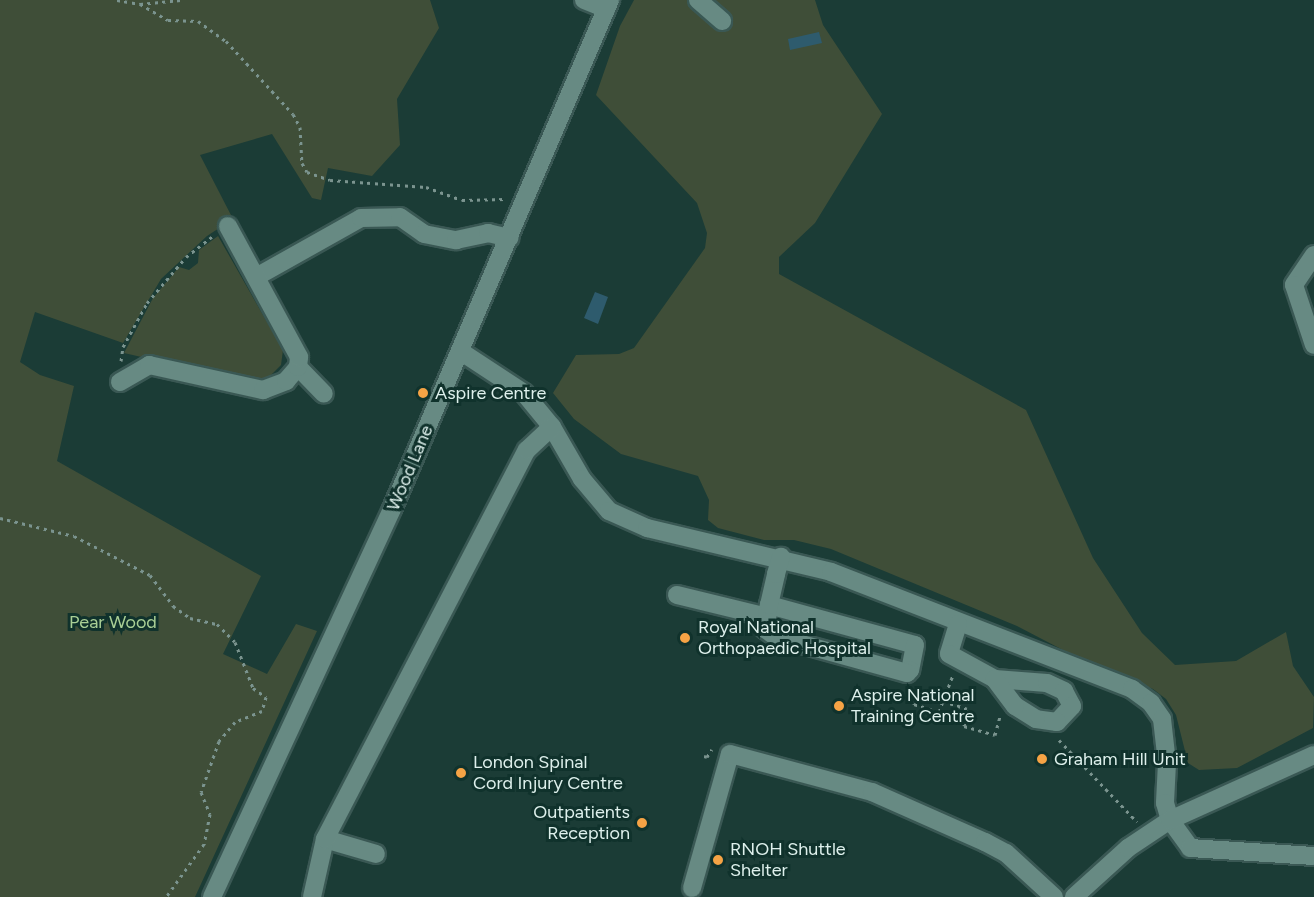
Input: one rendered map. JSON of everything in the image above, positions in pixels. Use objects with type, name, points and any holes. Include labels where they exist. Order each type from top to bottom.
[{"type":"street","points":[[584,0],[608,4]]},
{"type":"street","points":[[698,0],[722,21]]},
{"type":"street","name":"Wood Lane","points":[[212,897],[387,519],[608,4]]},
{"type":"street","points":[[256,277],[361,218],[400,217],[424,234],[456,240],[488,233],[508,238]]},
{"type":"street","points":[[125,379],[149,365],[263,390],[286,381],[298,367],[299,357],[228,226]]},
{"type":"street","points":[[1314,255],[1294,285],[1314,345]]},
{"type":"street","points":[[460,351],[506,378],[552,427],[582,479],[609,511],[656,530],[781,557],[864,584],[958,624],[1132,689],[1151,703],[1165,729],[1165,803],[1170,820],[1190,848],[1314,856]]},
{"type":"street","points":[[298,367],[324,394]]},
{"type":"street","points":[[312,897],[325,839],[527,450],[552,427]]},
{"type":"street","points":[[677,595],[767,617],[915,645],[916,652],[907,673],[776,637],[767,617],[781,557]]},
{"type":"street","points":[[958,624],[949,654],[995,679]]},
{"type":"street","points":[[693,888],[730,754],[872,792],[975,837],[1006,854],[1054,897]]},
{"type":"street","points":[[1074,897],[1128,848],[1170,820],[1314,755]]},
{"type":"street","points":[[325,839],[376,854]]},
{"type":"path","points":[[117,0],[140,4],[181,0]]},
{"type":"path","points":[[140,4],[168,20],[198,21],[210,26],[226,41],[293,114],[300,127],[302,163],[308,172],[330,180],[426,187],[462,200],[523,202]]},
{"type":"path","points":[[125,379],[121,360],[123,346],[147,303],[186,257],[228,226]]},
{"type":"path","points":[[0,518],[74,536],[150,575],[173,606],[190,618],[217,624],[235,642],[253,688],[266,697],[262,711],[235,722],[219,741],[201,792],[210,814],[204,844],[166,897]]},
{"type":"path","points":[[919,684],[914,704],[939,712],[957,664]]},
{"type":"path","points":[[943,701],[967,709],[964,726],[994,735],[1000,716],[1010,720]]},
{"type":"path","points":[[1055,737],[1137,822]]},
{"type":"green space","name":"Pear Wood","points":[[0,0],[430,0],[439,28],[397,99],[400,145],[372,176],[328,168],[321,200],[312,198],[272,134],[200,155],[233,219],[207,236],[161,279],[123,343],[35,312],[20,362],[40,375],[74,386],[57,461],[261,576],[223,654],[267,674],[296,624],[317,631],[195,897],[0,897]]},
{"type":"green space","points":[[634,0],[815,0],[823,25],[882,114],[815,223],[779,257],[779,274],[1026,410],[1093,558],[1142,633],[1175,665],[1236,661],[1286,632],[1293,666],[1314,697],[1313,728],[1237,768],[1199,770],[1188,763],[1176,715],[1166,699],[1153,689],[1084,661],[1017,626],[831,549],[794,540],[764,540],[718,528],[708,520],[709,500],[698,476],[621,454],[574,419],[553,393],[576,355],[619,354],[634,348],[705,248],[707,233],[697,203],[596,95],[620,26]]},
{"type":"green space","points":[[218,236],[283,350],[281,365],[266,380],[250,382],[124,353],[153,298],[179,267],[189,270],[198,263],[199,250]]},
{"type":"water","points":[[819,32],[822,43],[790,50],[788,39]]},
{"type":"water","points":[[595,292],[608,297],[598,324],[584,318]]},
{"type":"place","name":"Aspire Centre","points":[[423,393]]},
{"type":"place","name":"Royal National Orthopaedic Hospital","points":[[685,638]]},
{"type":"place","name":"Aspire National Training Centre","points":[[839,706]]},
{"type":"place","name":"Graham Hill Unit","points":[[1042,759]]},
{"type":"place","name":"London Spinal Cord Injury Centre","points":[[461,773]]},
{"type":"place","name":"Outpatients Reception","points":[[642,823]]},
{"type":"place","name":"RNOH Shuttle Shelter","points":[[718,860]]}]
